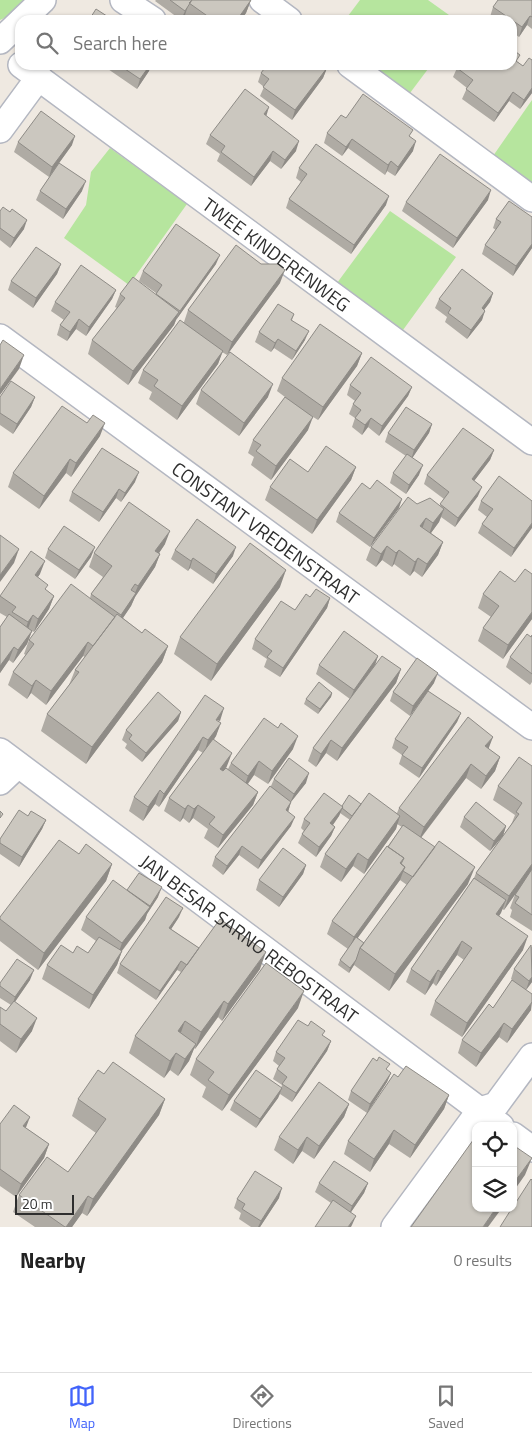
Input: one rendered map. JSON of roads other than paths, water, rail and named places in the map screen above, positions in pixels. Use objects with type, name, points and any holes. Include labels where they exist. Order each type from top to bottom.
[{"type":"street","points":[[27,15],[43,0]]},
{"type":"street","points":[[123,0],[146,15]]},
{"type":"street","points":[[262,0],[282,15]]},
{"type":"street","points":[[0,41],[15,27]]},
{"type":"street","name":"TWEE KINDERENWEG","points":[[0,50],[15,61]]},
{"type":"street","points":[[0,130],[27,70]]},
{"type":"street","name":"TWEE KINDERENWEG","points":[[28,70],[532,442]]},
{"type":"street","points":[[357,70],[532,199]]},
{"type":"street","name":"CONSTANT VREDENSTRAAT","points":[[0,337],[532,727]]},
{"type":"street","points":[[0,782],[9,758]]},
{"type":"street","name":"JAN BESAR SARNO REBOSTRAAT","points":[[9,758],[495,1122]]},
{"type":"street","points":[[394,1227],[480,1110],[496,1105],[532,1056]]},
{"type":"street","points":[[517,1138],[532,1149]]}]
